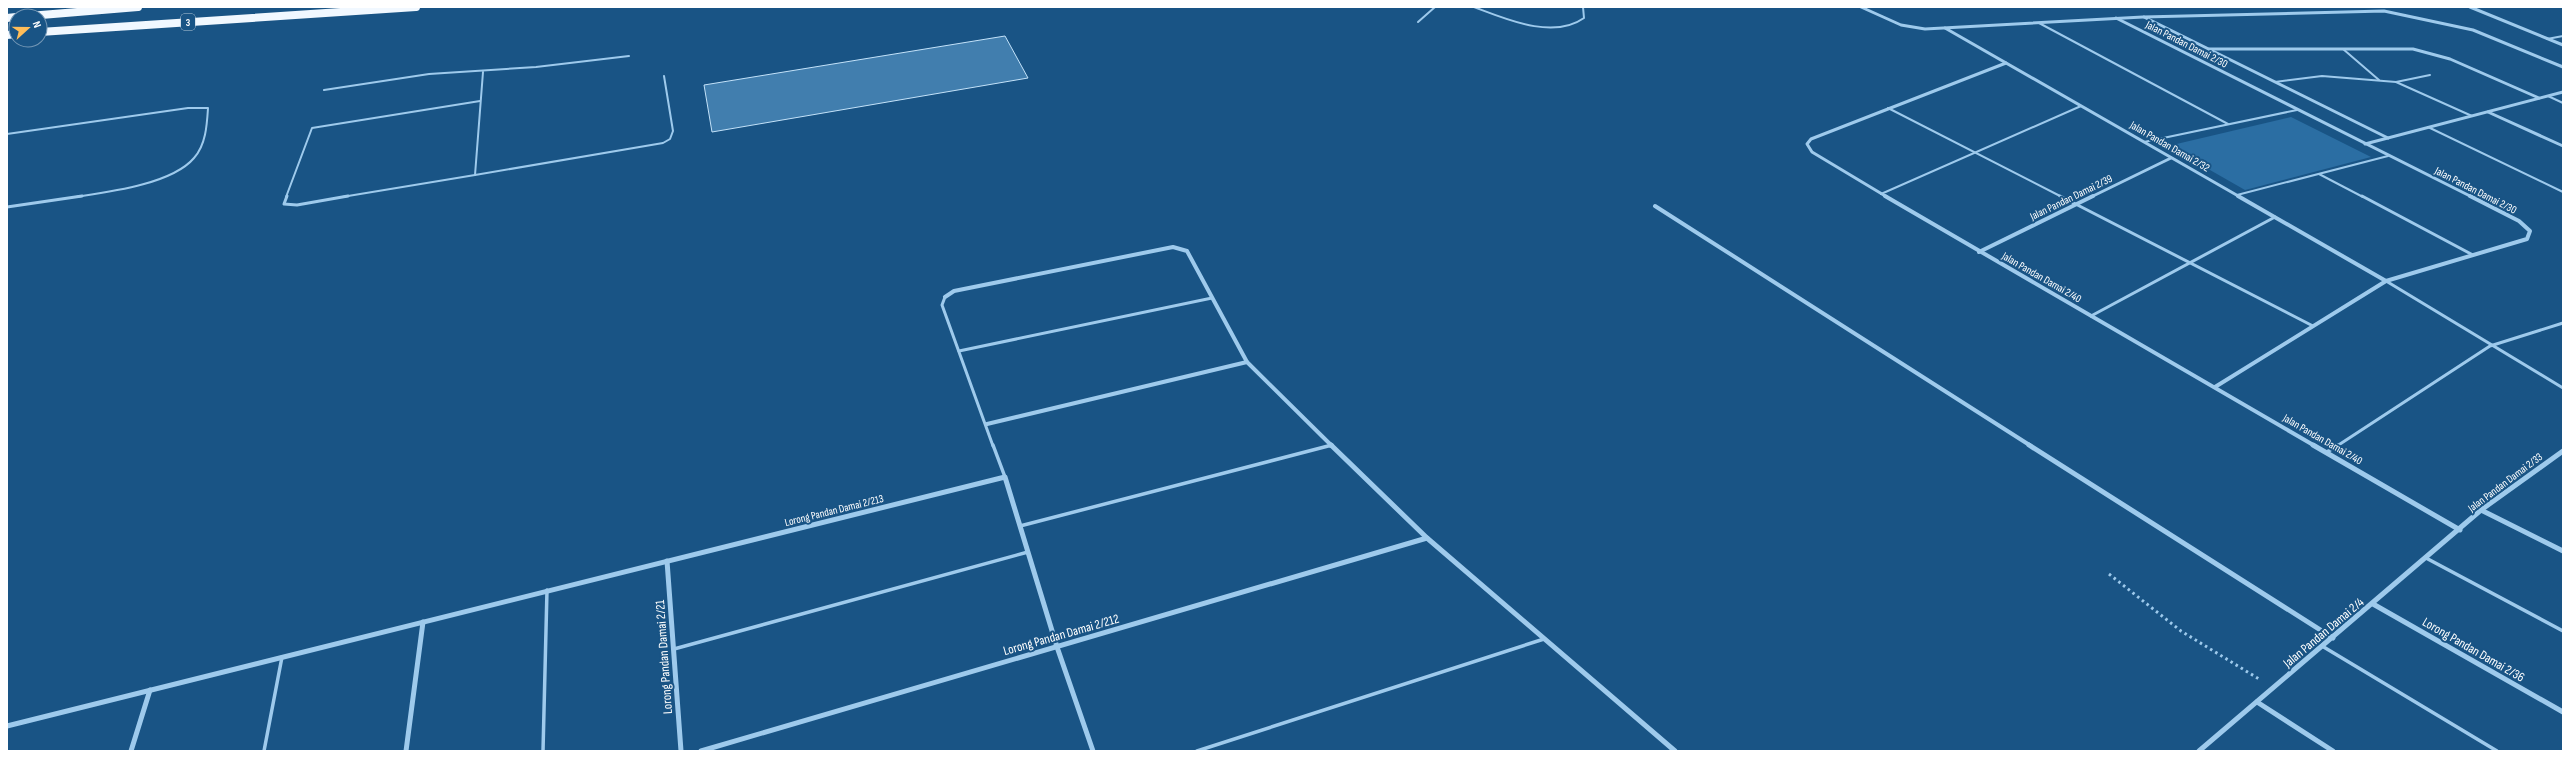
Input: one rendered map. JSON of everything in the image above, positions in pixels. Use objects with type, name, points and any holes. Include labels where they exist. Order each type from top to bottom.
[{"type":"highway","points":[[48,14],[138,7]]},
{"type":"highway","points":[[335,12],[358,7]]},
{"type":"highway","name":"3","points":[[48,31],[416,7]]},
{"type":"street","points":[[1861,7],[1912,28],[1945,28],[2143,17],[2384,11],[2472,30],[2563,66]]},
{"type":"street","points":[[2470,7],[2563,45]]},
{"type":"street","points":[[2143,17],[2388,138]]},
{"type":"street","name":"Jalan Pandan Damai 2/30","points":[[2116,18],[2519,222],[2530,231],[2527,239],[2386,281],[2215,387]]},
{"type":"street","name":"Jalan Pandan Damai 2/32","points":[[1945,28],[2386,281]]},
{"type":"street","points":[[2209,49],[2413,49],[2431,53],[2539,98]]},
{"type":"street","name":"Jalan Pandan Damai 2/40","points":[[2006,63],[1811,139],[1807,144],[1812,152],[1880,194],[2460,530]]},
{"type":"street","points":[[2365,144],[2563,92]]},
{"type":"street","points":[[2488,112],[2563,146]]},
{"type":"street","name":"Jalan Pandan Damai 2/39","points":[[1979,252],[2172,158]]},
{"type":"street","points":[[1655,206],[2333,638]]},
{"type":"street","points":[[946,297],[954,291],[1173,247],[1187,251],[1247,362],[1334,444],[1427,538],[1675,751]]},
{"type":"street","points":[[987,424],[1247,362]]},
{"type":"street","name":"Jalan Pandan Damai 2/33","points":[[2460,530],[2481,510],[2563,451]]},
{"type":"street","points":[[1005,478],[1057,647],[1093,751]]},
{"type":"street","name":"Lorong Pandan Damai 2/213","points":[[7,726],[546,590],[1005,478]]},
{"type":"street","points":[[2481,510],[2563,551]]},
{"type":"street","name":"Jalan Pandan Damai 2/4","points":[[2199,751],[2460,530]]},
{"type":"street","name":"Lorong Pandan Damai 2/212","points":[[701,751],[1427,538]]},
{"type":"street","name":"Lorong Pandan Damai 2/21","points":[[667,561],[681,751]]},
{"type":"street","name":"Lorong Pandan Damai 2/36","points":[[2373,604],[2563,712]]},
{"type":"street","points":[[406,751],[423,622]]},
{"type":"street","points":[[131,751],[150,690]]},
{"type":"street","points":[[2257,702],[2333,751]]},
{"type":"lane","points":[[1418,22],[1435,7]]},
{"type":"lane","points":[[1474,7],[1524,25],[1556,26],[1580,22],[1584,18],[1583,7]]},
{"type":"lane","points":[[2038,22],[2228,124]]},
{"type":"lane","points":[[2547,39],[2563,36]]},
{"type":"lane","points":[[2343,49],[2379,80]]},
{"type":"lane","points":[[324,90],[429,74],[483,72],[629,56]]},
{"type":"lane","points":[[475,175],[483,72]]},
{"type":"lane","points":[[2396,82],[2430,75]]},
{"type":"lane","points":[[480,101],[312,128],[309,131],[284,204],[297,204],[475,175],[663,142],[670,139],[673,131],[664,76]]},
{"type":"lane","points":[[2275,82],[2322,76],[2396,82],[2472,116]]},
{"type":"lane","points":[[2548,96],[2563,103]]},
{"type":"lane","points":[[1880,194],[2081,106]]},
{"type":"lane","points":[[7,134],[188,108],[208,108],[200,149],[192,162],[178,170],[122,188],[7,207]]},
{"type":"lane","points":[[1888,108],[1976,152],[2188,264],[2313,326]]},
{"type":"lane","points":[[2144,142],[2297,110]]},
{"type":"lane","points":[[2428,128],[2563,192]]},
{"type":"lane","points":[[2237,195],[2388,156]]},
{"type":"lane","points":[[2319,174],[2474,256]]},
{"type":"lane","points":[[2091,316],[2275,217]]},
{"type":"lane","points":[[2386,281],[2490,346],[2563,388]]},
{"type":"lane","points":[[946,297],[942,305],[987,424],[1005,478]]},
{"type":"lane","points":[[959,351],[1212,298]]},
{"type":"lane","points":[[2327,452],[2490,346],[2563,323]]},
{"type":"lane","points":[[1020,526],[1334,444]]},
{"type":"lane","points":[[674,649],[1028,552]]},
{"type":"lane","points":[[2426,558],[2563,631]]},
{"type":"lane","points":[[543,751],[546,590]]},
{"type":"lane","points":[[1197,751],[1545,639]]},
{"type":"lane","points":[[2322,646],[2497,751]]},
{"type":"lane","points":[[264,751],[282,657]]},
{"type":"path","points":[[2109,574],[2166,621],[2273,688]]},
{"type":"shaded area","points":[[2291,117],[2371,157],[2245,190],[2168,146]]},
{"type":"building","points":[[1005,36],[1028,78],[712,132],[704,85]]}]
